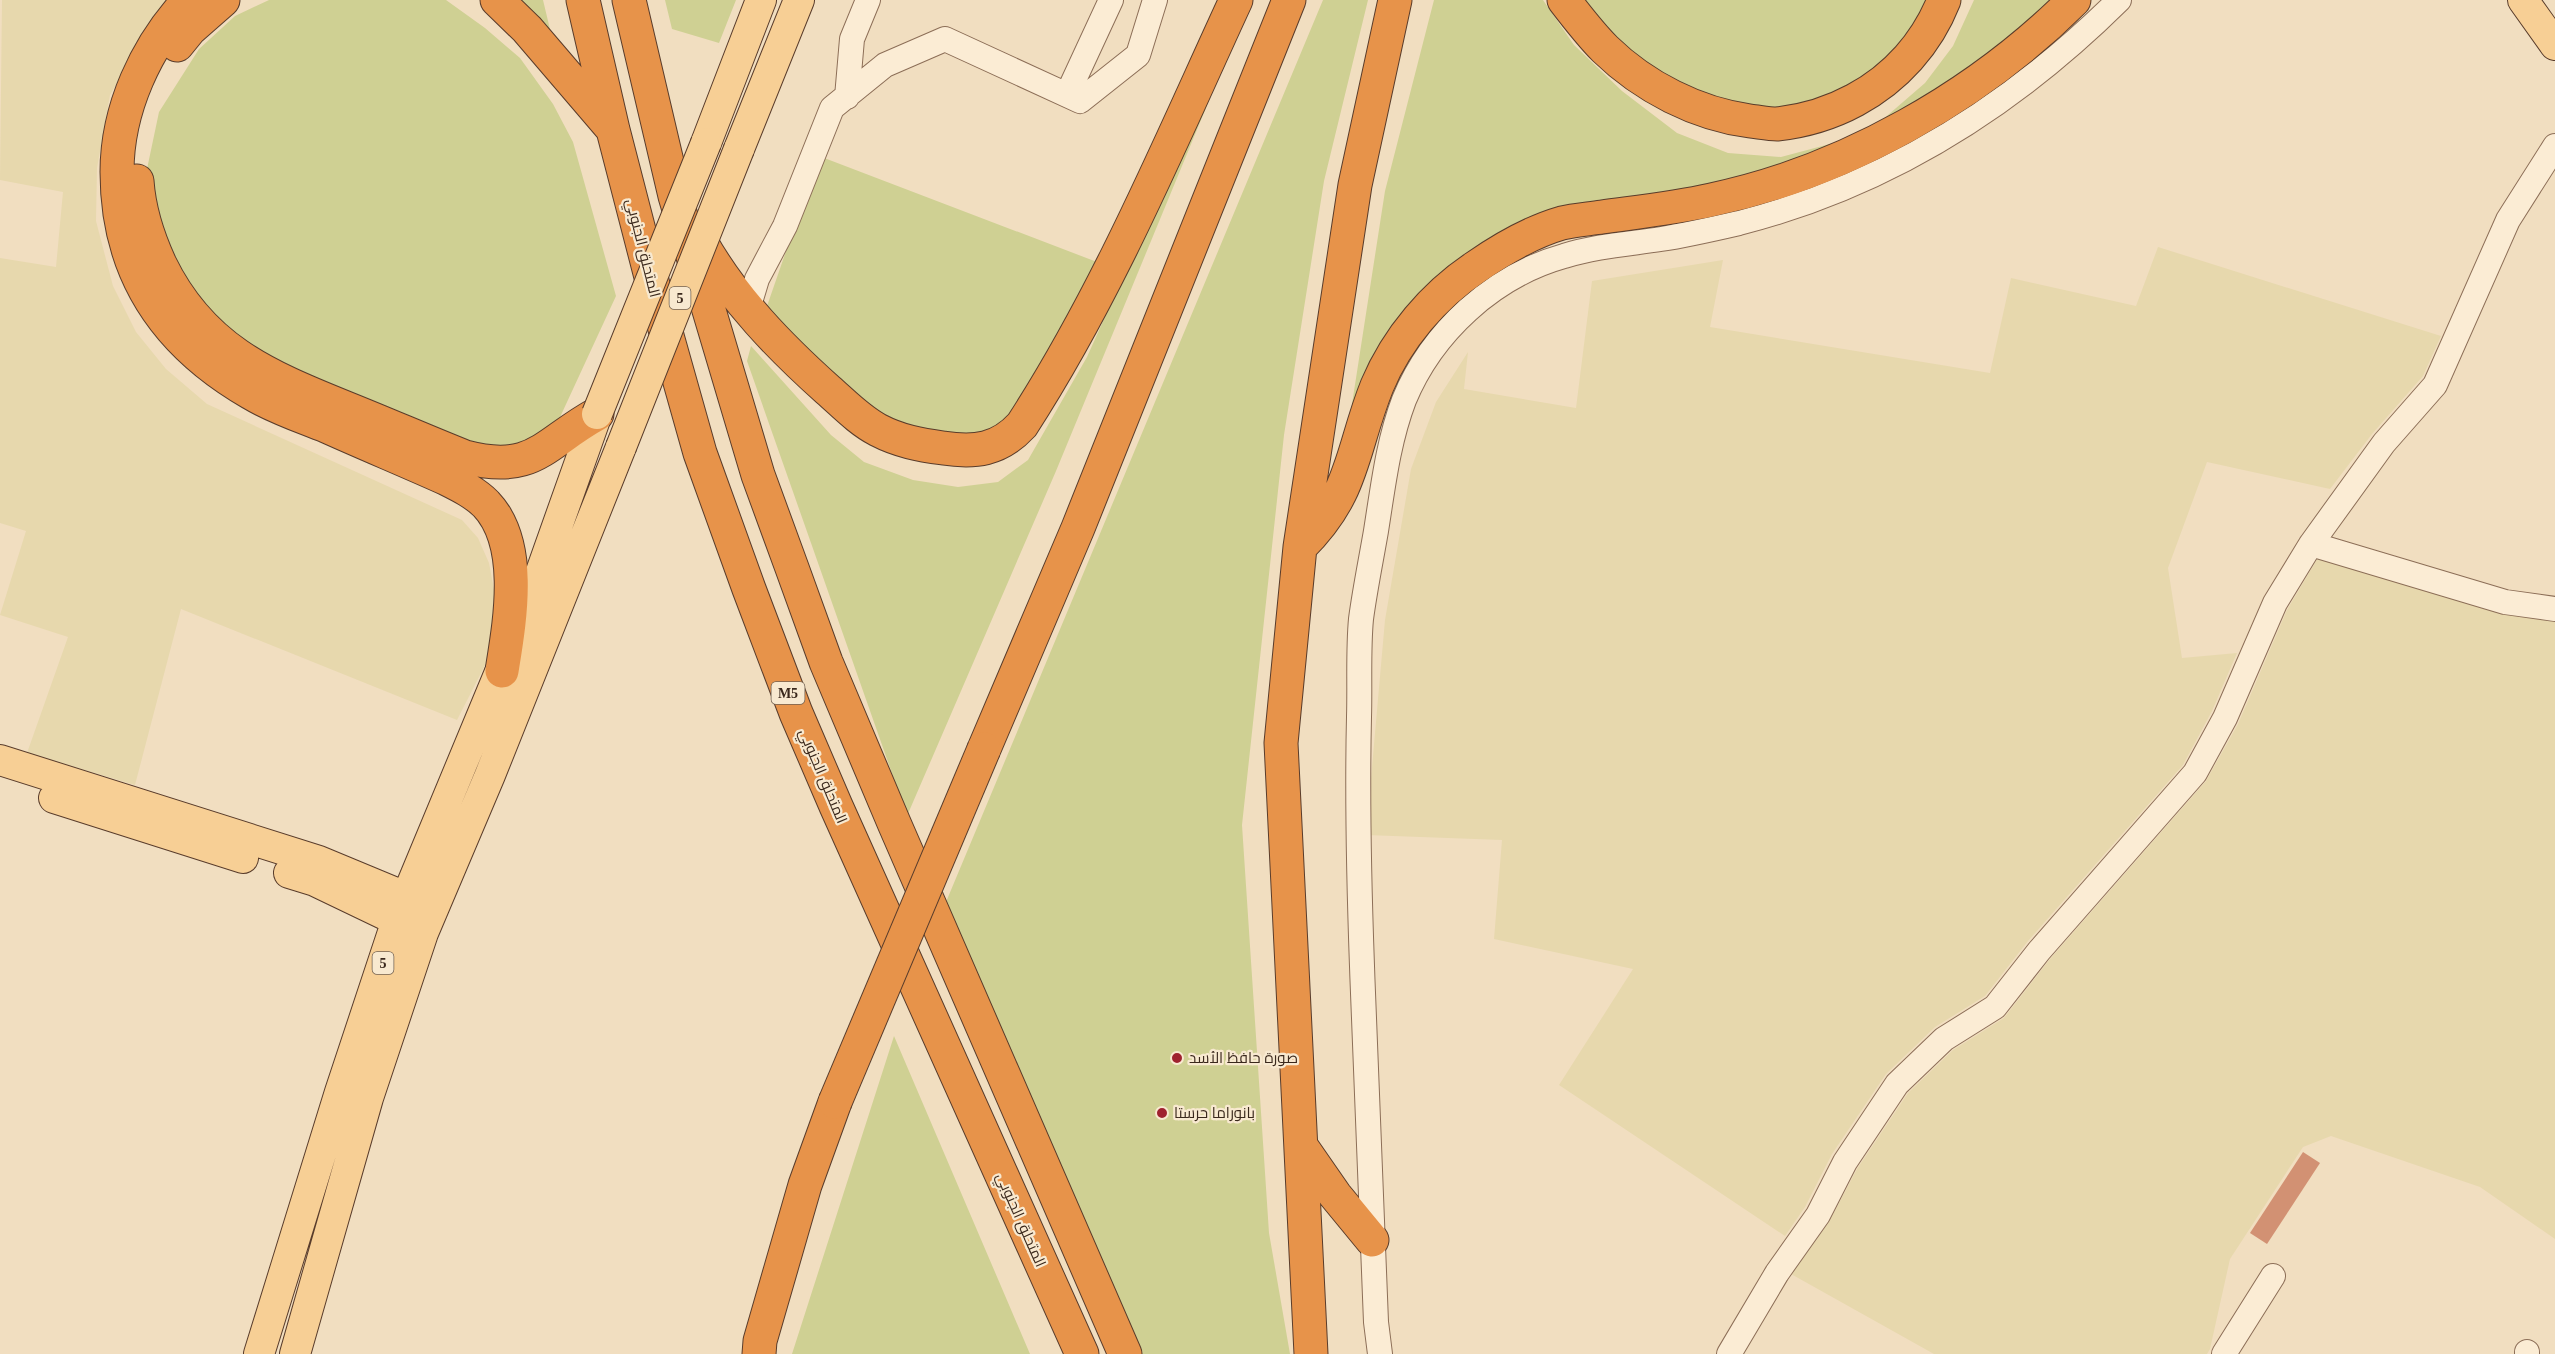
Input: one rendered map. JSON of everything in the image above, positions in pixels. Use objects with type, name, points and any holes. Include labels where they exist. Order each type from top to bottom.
[{"type":"highway","points":[[223,0],[184,15],[141,72],[129,101],[121,131],[117,163],[117,194],[121,225],[129,255],[141,284],[156,310],[175,335],[207,365],[252,394],[447,479],[476,495],[487,506],[496,518],[508,546],[510,608],[502,671]]},
{"type":"highway","points":[[497,0],[527,29],[613,130]]},
{"type":"highway","name":"المتحلق الجنوبي","points":[[583,0],[613,130],[658,304],[700,453],[796,713],[1082,1354]]},
{"type":"highway","points":[[629,0],[675,196],[758,475],[826,662],[1125,1354]]},
{"type":"highway","points":[[675,196],[717,271],[748,309],[802,367],[862,420],[878,430],[914,444],[960,450],[983,450],[1005,441],[1014,434],[1028,416],[1093,300],[1144,199],[1236,0]]},
{"type":"highway","points":[[759,1354],[760,1341],[805,1185],[835,1102],[1082,517],[1289,0]]},
{"type":"highway","points":[[1311,1354],[1281,743],[1300,547],[1355,185],[1395,0]]},
{"type":"highway","points":[[1564,0],[1605,49],[1634,73],[1666,93],[1701,109],[1728,117],[1775,124],[1808,119],[1839,108],[1869,93],[1895,72],[1918,48],[1936,20],[1944,0]]},
{"type":"highway","points":[[1300,547],[1328,517],[1339,499],[1348,480],[1378,385],[1398,349],[1424,312],[1474,268],[1502,250],[1562,223],[1710,200],[1785,180],[1836,161],[1876,141],[1966,88],[2026,44],[2074,0]]},
{"type":"highway","points":[[184,15],[147,105],[136,162],[143,219],[152,247],[171,287],[202,328],[221,345],[263,373],[465,457],[483,461],[520,460],[538,454],[597,414]]},
{"type":"highway","points":[[1301,1145],[1335,1194],[1372,1240]]},
{"type":"main road","name":"5","points":[[415,915],[490,775],[549,589],[597,414],[761,0]]},
{"type":"main road","name":"5","points":[[259,1354],[354,1095],[502,671],[549,589],[621,447],[799,0]]},
{"type":"main road","points":[[2523,0],[2555,45]]},
{"type":"main road","points":[[0,760],[319,861],[415,915]]},
{"type":"main road","points":[[0,781],[415,915]]},
{"type":"main road","name":"5","points":[[295,1354],[354,1095]]},
{"type":"street","points":[[847,97],[852,39],[868,0]]},
{"type":"street","points":[[1068,95],[1111,0]]},
{"type":"street","points":[[748,309],[757,279],[785,226],[832,108],[885,65],[945,39],[1080,101],[1138,55],[1155,0]]},
{"type":"street","points":[[1380,1354],[1372,1240],[1357,827],[1361,622],[1393,433],[1405,398],[1421,366],[1443,336],[1468,310],[1497,287],[1528,269],[1562,256],[1612,245],[1700,232],[1780,211],[1858,182],[1933,145],[1969,123],[2037,74],[2119,0]]},
{"type":"street","points":[[1729,1354],[1777,1273],[1818,1215],[1845,1162],[1897,1084],[1944,1039],[1995,1007],[2039,951],[2195,773],[2225,718],[2275,603],[2310,544],[2384,443],[2435,385],[2508,220],[2555,146]]},
{"type":"street","points":[[2310,544],[2505,602],[2555,609]]},
{"type":"street","points":[[2223,1354],[2273,1276]]},
{"type":"shaded area","points":[[2,0],[179,0],[145,36],[110,95],[97,168],[96,221],[113,286],[136,332],[166,369],[207,404],[462,520],[478,538],[489,563],[502,632],[457,720],[181,609],[135,785],[27,753],[68,637],[0,615],[26,531],[0,523],[0,258],[56,267],[63,192],[0,180]]},
{"type":"shaded area","points":[[2158,247],[2441,336],[2423,376],[2372,434],[2330,489],[2207,462],[2168,568],[2182,658],[2237,653],[2212,711],[2183,765],[2028,941],[1985,996],[1935,1027],[1886,1074],[1832,1154],[1805,1207],[1785,1236],[1559,1085],[1633,969],[1494,939],[1502,840],[1366,835],[1385,620],[1411,469],[1436,402],[1468,352],[1464,389],[1576,408],[1592,281],[1723,260],[1710,327],[1990,373],[2011,278],[2136,306]]},
{"type":"shaded area","points":[[2319,556],[2555,618],[2555,1239],[2480,1187],[2331,1136],[2303,1147],[2230,1259],[2207,1354],[1934,1354],[1791,1274],[1829,1222],[1857,1169],[1908,1093],[1953,1050],[2004,1018],[2050,959],[2206,781],[2238,724],[2287,610]]},
{"type":"green space","points":[[269,0],[446,0],[485,28],[520,58],[553,104],[573,142],[616,296],[549,441],[486,464],[232,364],[178,305],[147,169],[159,112],[199,49],[235,16]]},
{"type":"green space","points":[[491,0],[543,0],[559,67]]},
{"type":"green space","points":[[665,0],[736,0],[719,43],[672,29]]},
{"type":"green space","points":[[1323,0],[1368,0],[1324,181],[1284,435],[1242,825],[1269,1233],[1290,1354],[1142,1354],[946,902]]},
{"type":"green space","points":[[1434,0],[1543,0],[1574,45],[1622,91],[1677,133],[1728,153],[1781,157],[1841,141],[1881,121],[1925,83],[1953,46],[1974,0],[2070,0],[1849,157],[1486,252],[1350,417],[1385,191]]},
{"type":"green space","points":[[1581,0],[1940,0],[1906,61],[1777,124],[1640,69]]},
{"type":"green space","points":[[1208,103],[1056,471],[907,816],[747,361],[751,346],[831,435],[864,462],[913,480],[958,487],[998,482],[1028,460],[1087,357],[1138,243]]},
{"type":"green space","points":[[819,156],[1097,262],[1057,347],[985,450],[882,429],[766,309]]},
{"type":"green space","points":[[894,1036],[1030,1354],[792,1354]]},
{"type":"building","points":[[2303,1152],[2320,1163],[2267,1244],[2250,1233]]},
{"type":"place","name":"صورة حافظ الأسد","points":[[1177,1058]]},
{"type":"place","name":"بانوراما حرستا","points":[[1162,1113]]}]
